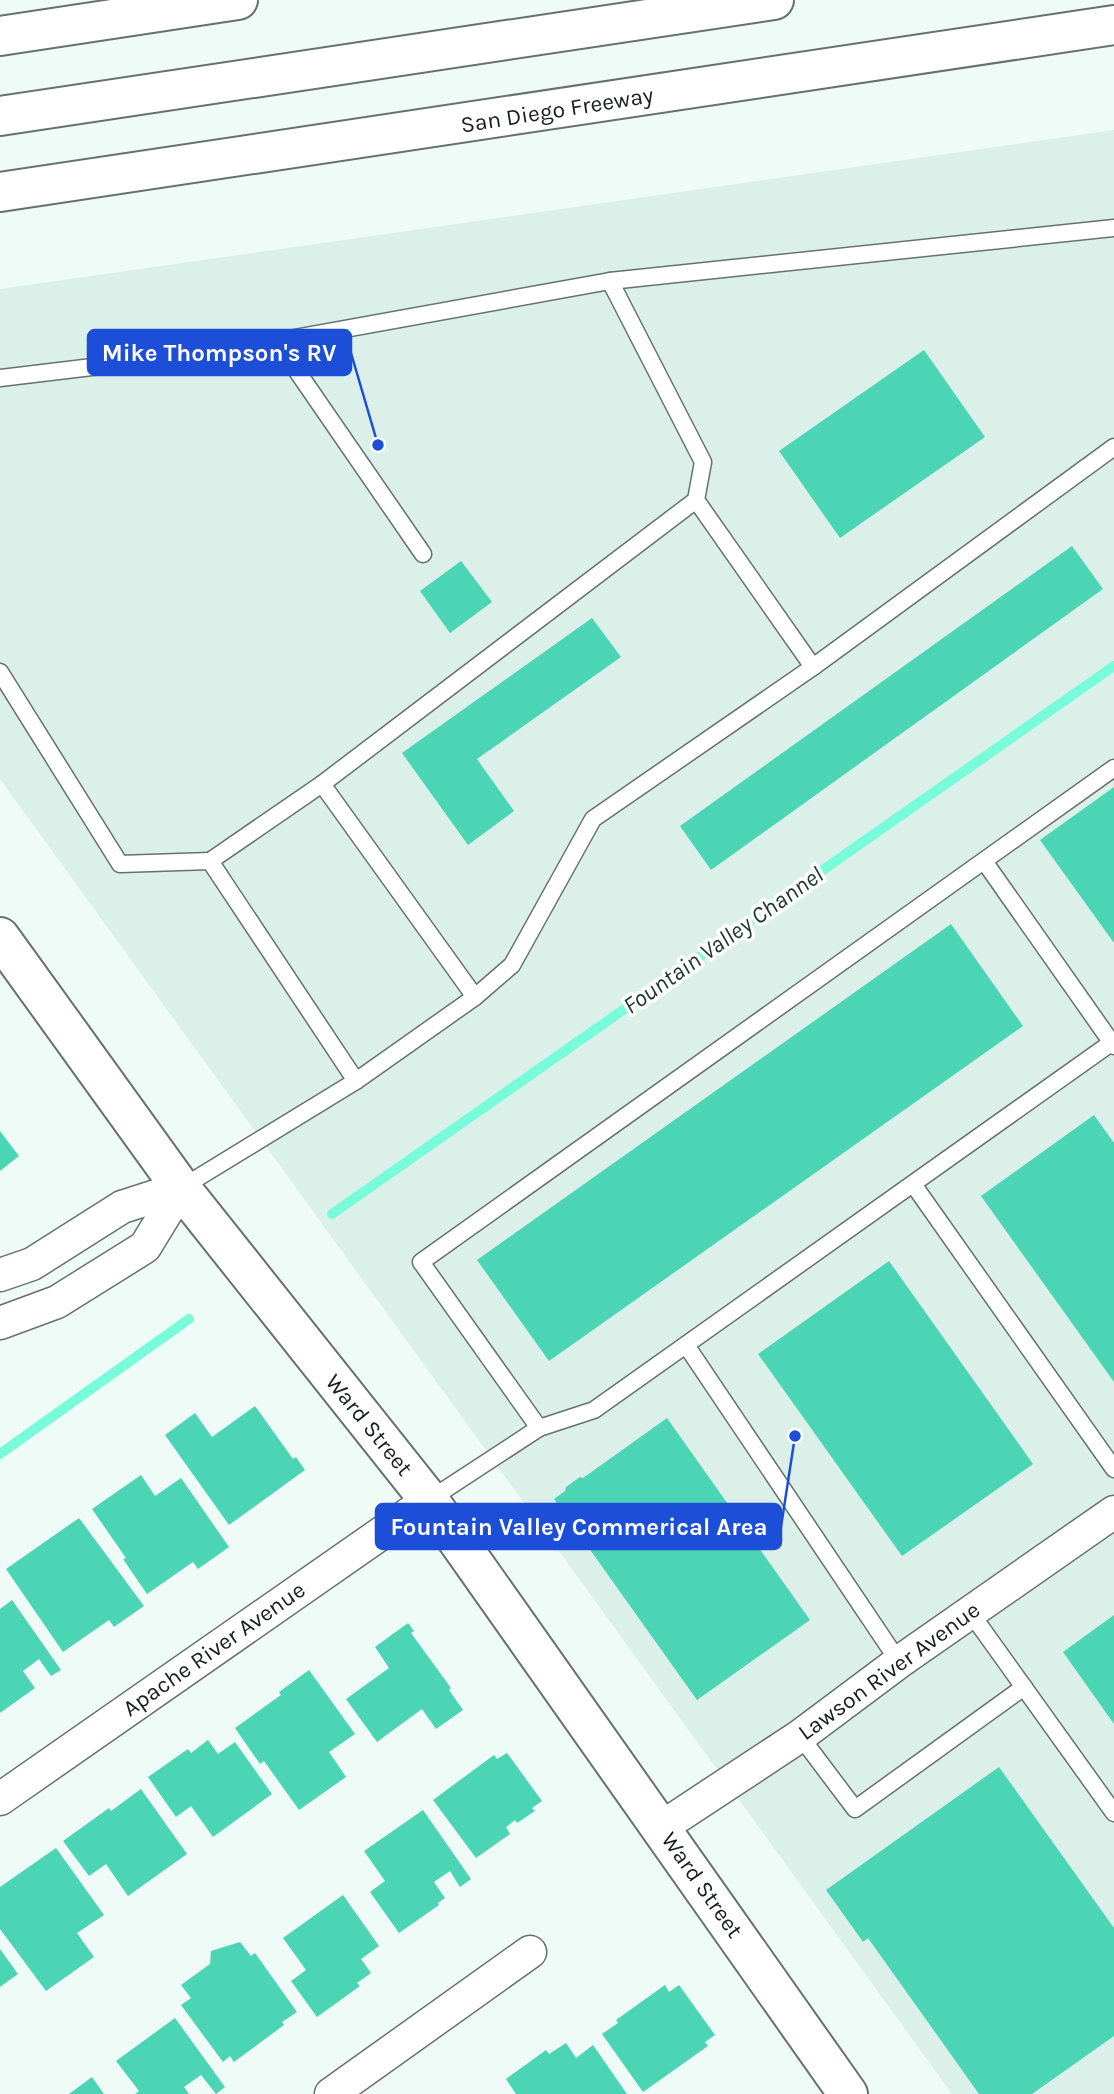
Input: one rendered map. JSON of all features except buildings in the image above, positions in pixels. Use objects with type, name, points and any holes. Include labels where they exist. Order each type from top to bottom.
[{"type":"main road","points":[[0,36],[238,0]]},
{"type":"main road","points":[[0,116],[774,0]]},
{"type":"main road","name":"San Diego Freeway","points":[[0,192],[1114,25]]},
{"type":"main road","name":"Ward Street","points":[[0,937],[181,1188],[429,1500],[848,2094]]},
{"type":"street","points":[[0,1275],[32,1264],[122,1207],[181,1188]]},
{"type":"street","points":[[0,1323],[57,1302],[145,1247],[181,1188]]},
{"type":"street","name":"Apache River Avenue","points":[[0,1799],[429,1500]]},
{"type":"street","name":"Lawson River Avenue","points":[[662,1828],[800,1736],[899,1662],[1114,1513]]},
{"type":"street","points":[[331,2094],[530,1952]]},
{"type":"lane","points":[[0,378],[217,352],[610,281],[1114,228]]},
{"type":"lane","points":[[0,672],[120,864],[210,861],[322,784],[696,500],[703,462],[610,281]]},
{"type":"lane","points":[[277,342],[423,554]]},
{"type":"lane","points":[[181,1188],[356,1081],[475,998],[512,965],[593,819],[813,667],[1114,447]]},
{"type":"lane","points":[[696,500],[813,667]]},
{"type":"lane","points":[[539,1428],[421,1262],[1114,768]]},
{"type":"lane","points":[[322,784],[475,998]]},
{"type":"lane","points":[[210,861],[356,1081]]},
{"type":"lane","points":[[429,1500],[539,1428],[594,1410],[1113,1044],[984,861]]},
{"type":"lane","points":[[913,1184],[1114,1469]]},
{"type":"lane","points":[[686,1345],[899,1662]]},
{"type":"lane","points":[[970,1612],[1114,1813]]},
{"type":"lane","points":[[800,1736],[855,1809],[1024,1687]]},
{"type":"shaded area","points":[[1114,130],[1114,2094],[952,2094],[0,779],[0,289]]},
{"type":"waterway","name":"Fountain Valley Channel","points":[[332,1214],[1114,666]]},
{"type":"waterway","name":"Fountain Valley Channel","points":[[0,1454],[189,1319]]},
{"type":"place","name":"Mike Thompson's RV","points":[[378,445]]},
{"type":"place","name":"Fountain Valley Commerical Area","points":[[795,1436]]}]
